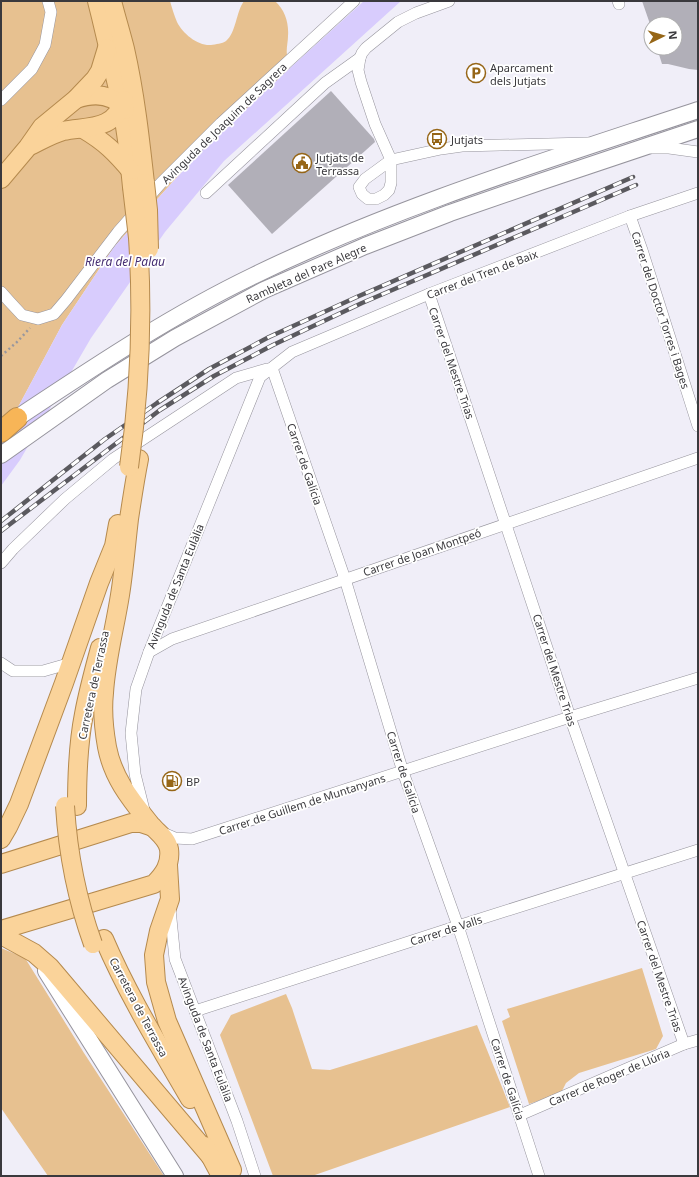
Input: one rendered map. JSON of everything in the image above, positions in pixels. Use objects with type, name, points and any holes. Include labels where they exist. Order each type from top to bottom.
[{"type":"highway","points":[[1,432],[9,421]]},
{"type":"main road","points":[[96,1],[108,43],[136,180]]},
{"type":"main road","points":[[112,1],[125,49],[136,108],[140,143],[136,180],[140,347],[134,463],[129,519],[120,593],[104,694],[104,716],[107,748],[113,770],[119,783],[164,838],[169,850],[168,865],[170,899],[159,931],[154,955],[156,982],[168,1021],[229,1174]]},
{"type":"main road","points":[[1,179],[28,147],[42,127],[76,98],[95,79],[100,71],[108,43]]},
{"type":"main road","points":[[28,147],[54,134],[103,124],[118,113],[122,106],[125,92],[125,49]]},
{"type":"main road","points":[[76,98],[88,95],[97,95],[108,96],[114,99],[122,106],[130,118],[140,143]]},
{"type":"main road","name":"Rambleta del Pare Alegre","points":[[9,421],[130,344],[200,303],[291,258],[346,234],[451,193],[698,110]]},
{"type":"main road","points":[[83,129],[111,148],[136,180]]},
{"type":"main road","name":"Rambleta del Pare Alegre","points":[[1,455],[107,380],[176,338],[270,287],[366,246],[450,213],[698,129]]},
{"type":"main road","points":[[1,839],[19,804],[99,583],[114,546],[122,506],[134,463]]},
{"type":"main road","name":"Carretera de Terrassa","points":[[129,519],[110,608],[84,713],[71,806],[69,851],[84,920],[122,979],[229,1174]]},
{"type":"main road","name":"Carretera de Terrassa","points":[[71,806],[66,768],[68,742],[79,688],[114,546]]},
{"type":"main road","points":[[1,864],[132,823],[152,825]]},
{"type":"main road","points":[[1,930],[154,884],[161,877],[168,865]]},
{"type":"main road","points":[[1,935],[34,953],[50,967],[212,1157]]},
{"type":"main road","name":"Carretera de Terrassa","points":[[98,941],[109,979],[122,1006],[212,1157],[229,1174]]},
{"type":"main road","points":[[34,953],[175,1176]]},
{"type":"street","points":[[1,100],[32,69],[44,45],[51,12],[48,1]]},
{"type":"street","name":"Avinguda de Joaquim de Sagrera","points":[[38,319],[54,314],[118,232],[161,183],[215,128],[354,1]]},
{"type":"street","points":[[206,193],[325,83],[360,58],[366,48],[398,22],[416,13],[449,1]]},
{"type":"street","name":"Rambleta del Pare Alegre","points":[[360,58],[358,70],[361,82],[375,124],[391,160],[462,146],[600,143]]},
{"type":"street","name":"Rambleta del Pare Alegre","points":[[640,148],[669,148],[698,152]]},
{"type":"street","name":"Carrer del Tren de Baix","points":[[272,368],[292,352],[428,294],[630,216],[698,193]]},
{"type":"street","name":"Carrer del Doctor Torres i Bages","points":[[630,216],[698,426]]},
{"type":"street","points":[[1,292],[22,315],[38,319]]},
{"type":"street","name":"Carrer del Mestre Trias","points":[[428,294],[570,717],[684,1044]]},
{"type":"street","points":[[1,563],[13,549],[65,499],[113,460],[236,378],[272,368]]},
{"type":"street","name":"Carrer de Galícia","points":[[272,368],[344,579],[403,772],[458,926],[539,1176]]},
{"type":"street","name":"Avinguda de Santa Eulàlia","points":[[152,825],[135,774],[132,734],[136,689],[149,652],[260,378],[272,368]]},
{"type":"street","name":"Carrer de Joan Montpeó","points":[[149,652],[172,639],[698,458]]},
{"type":"street","points":[[1,663],[13,671],[42,671],[71,663]]},
{"type":"street","name":"Carrer de Guillem de Muntanyans","points":[[152,825],[174,838],[192,839],[570,717],[698,678]]},
{"type":"street","name":"Carrer de Valls","points":[[195,1011],[698,850]]},
{"type":"street","name":"Avinguda de Santa Eulàlia","points":[[170,899],[175,959],[237,1121],[255,1176]]},
{"type":"street","name":"Carrer de Roger de Llúria","points":[[520,1116],[684,1044],[698,1040]]},
{"type":"path","points":[[1,356],[17,342],[38,319]]},
{"type":"shaded area","points":[[1,1],[170,1],[177,22],[183,31],[201,44],[211,45],[223,43],[232,33],[244,1],[275,1],[284,13],[287,22],[287,58],[290,68],[198,154],[114,247],[62,325],[1,439]]},
{"type":"shaded area","points":[[1,948],[25,958],[84,1053],[164,1176],[48,1176],[1,1108]]},
{"type":"shaded area","points":[[642,968],[663,1036],[656,1049],[579,1073],[566,1083],[561,1093],[529,1104],[502,1021],[510,1017],[507,1009]]},
{"type":"shaded area","points":[[286,994],[312,1069],[330,1070],[477,1025],[510,1107],[312,1176],[273,1176],[220,1035],[231,1015]]},
{"type":"water","name":"Riera del Palau","points":[[364,1],[401,1],[224,161],[165,232],[91,338],[20,460],[1,486],[1,439],[62,325],[114,247],[198,154]]},
{"type":"building","points":[[642,1],[698,1],[698,70],[662,64],[660,56],[683,56],[683,16],[647,16]]},
{"type":"building","name":"Jutjats de Terrassa","points":[[331,91],[374,139],[375,142],[272,234],[228,185]]},
{"type":"railway","points":[[1,521],[105,439],[209,369],[269,337],[359,296],[633,177]]},
{"type":"railway","points":[[1,531],[160,410],[214,376],[273,345],[362,303],[636,185]]},
{"type":"place","name":"Aparcament dels Jutjats","points":[[476,73]]},
{"type":"place","name":"Jutjats","points":[[437,139]]},
{"type":"place","name":"Jutjats de Terrassa","points":[[302,163]]},
{"type":"place","name":"BP","points":[[172,781]]}]
